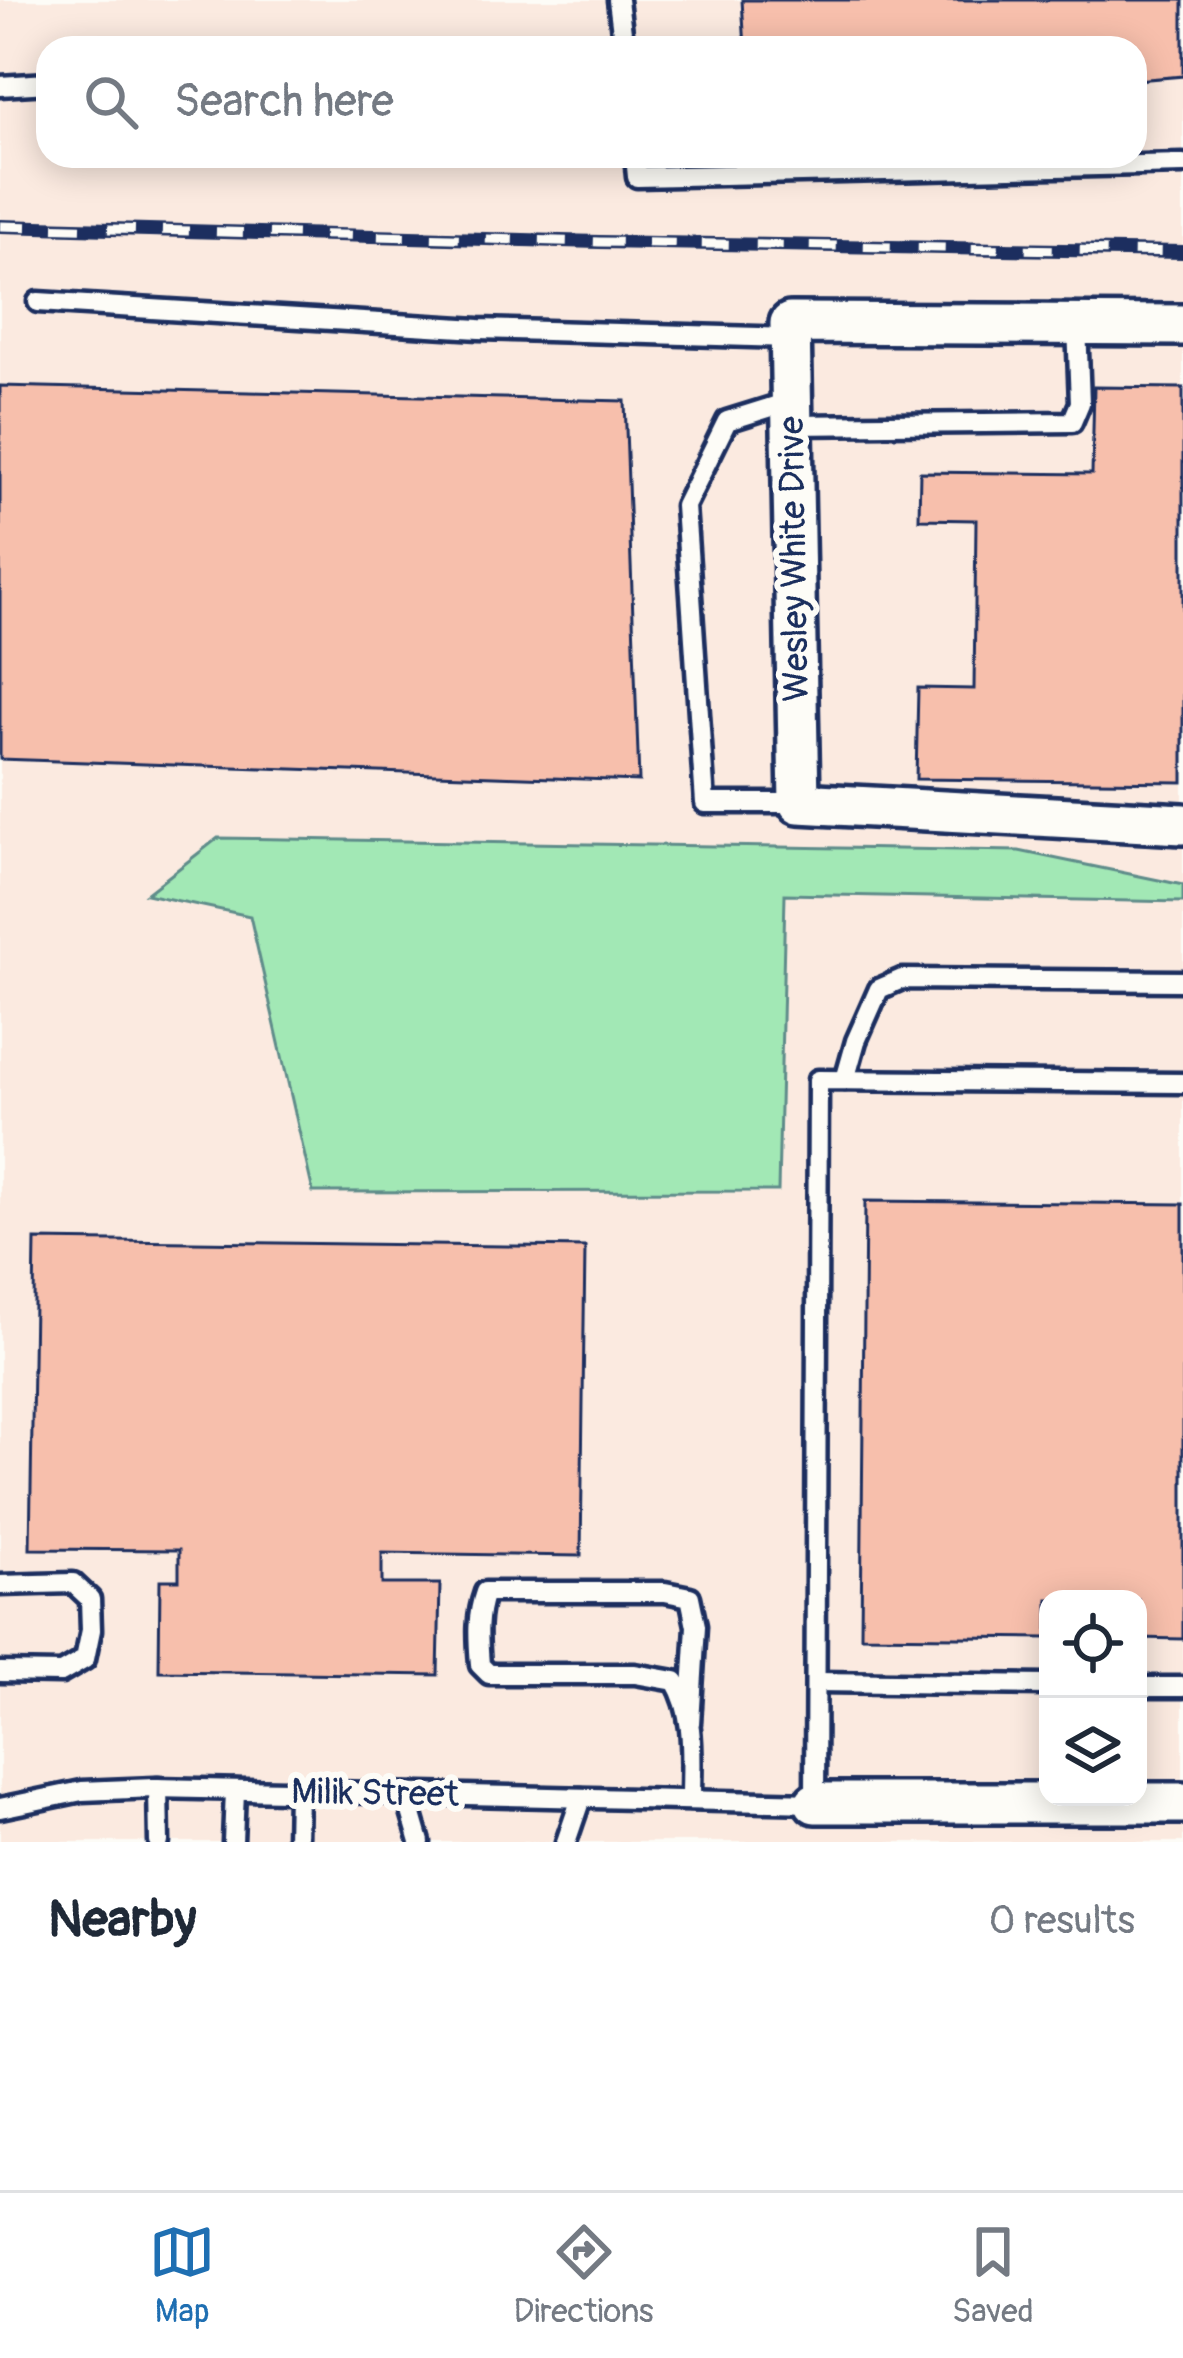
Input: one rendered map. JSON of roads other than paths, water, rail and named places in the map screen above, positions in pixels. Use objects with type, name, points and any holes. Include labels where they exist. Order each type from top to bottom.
[{"type":"street","points":[[790,338],[790,323],[1183,326]]},
{"type":"street","name":"Wesley White Drive","points":[[790,338],[799,803]]},
{"type":"street","points":[[799,803],[1183,824]]},
{"type":"street","name":"Milik Street","points":[[815,1803],[1183,1803]]},
{"type":"lane","points":[[619,0],[622,36]]},
{"type":"lane","points":[[0,86],[36,84]]},
{"type":"lane","points":[[1147,165],[1183,164]]},
{"type":"lane","points":[[636,168],[637,177],[1015,168]]},
{"type":"lane","points":[[38,302],[479,329],[790,338]]},
{"type":"lane","points":[[799,803],[705,802],[685,506],[727,421],[791,413],[1072,422],[1080,403],[1077,325]]},
{"type":"lane","points":[[845,1080],[879,989],[902,979],[1183,980]]},
{"type":"lane","points":[[815,1803],[818,1080],[1183,1083]]},
{"type":"lane","points":[[0,1585],[73,1583],[90,1599],[92,1630],[85,1659],[61,1673],[0,1672]]},
{"type":"lane","points":[[691,1723],[685,1697],[675,1681],[635,1674],[489,1674],[480,1665],[478,1633],[485,1592],[665,1592],[690,1597],[696,1626],[691,1800]]},
{"type":"lane","points":[[816,1682],[1039,1685]]},
{"type":"lane","points":[[1147,1687],[1183,1688]]},
{"type":"lane","points":[[158,1788],[159,1842]]},
{"type":"lane","name":"Milik Street","points":[[0,1808],[82,1792],[158,1788],[815,1803]]},
{"type":"lane","points":[[233,1842],[235,1790]]},
{"type":"lane","points":[[297,1842],[298,1792]]},
{"type":"lane","points":[[406,1794],[420,1842]]},
{"type":"lane","points":[[566,1842],[581,1798]]},
{"type":"railway","points":[[0,226],[1183,252]]}]
